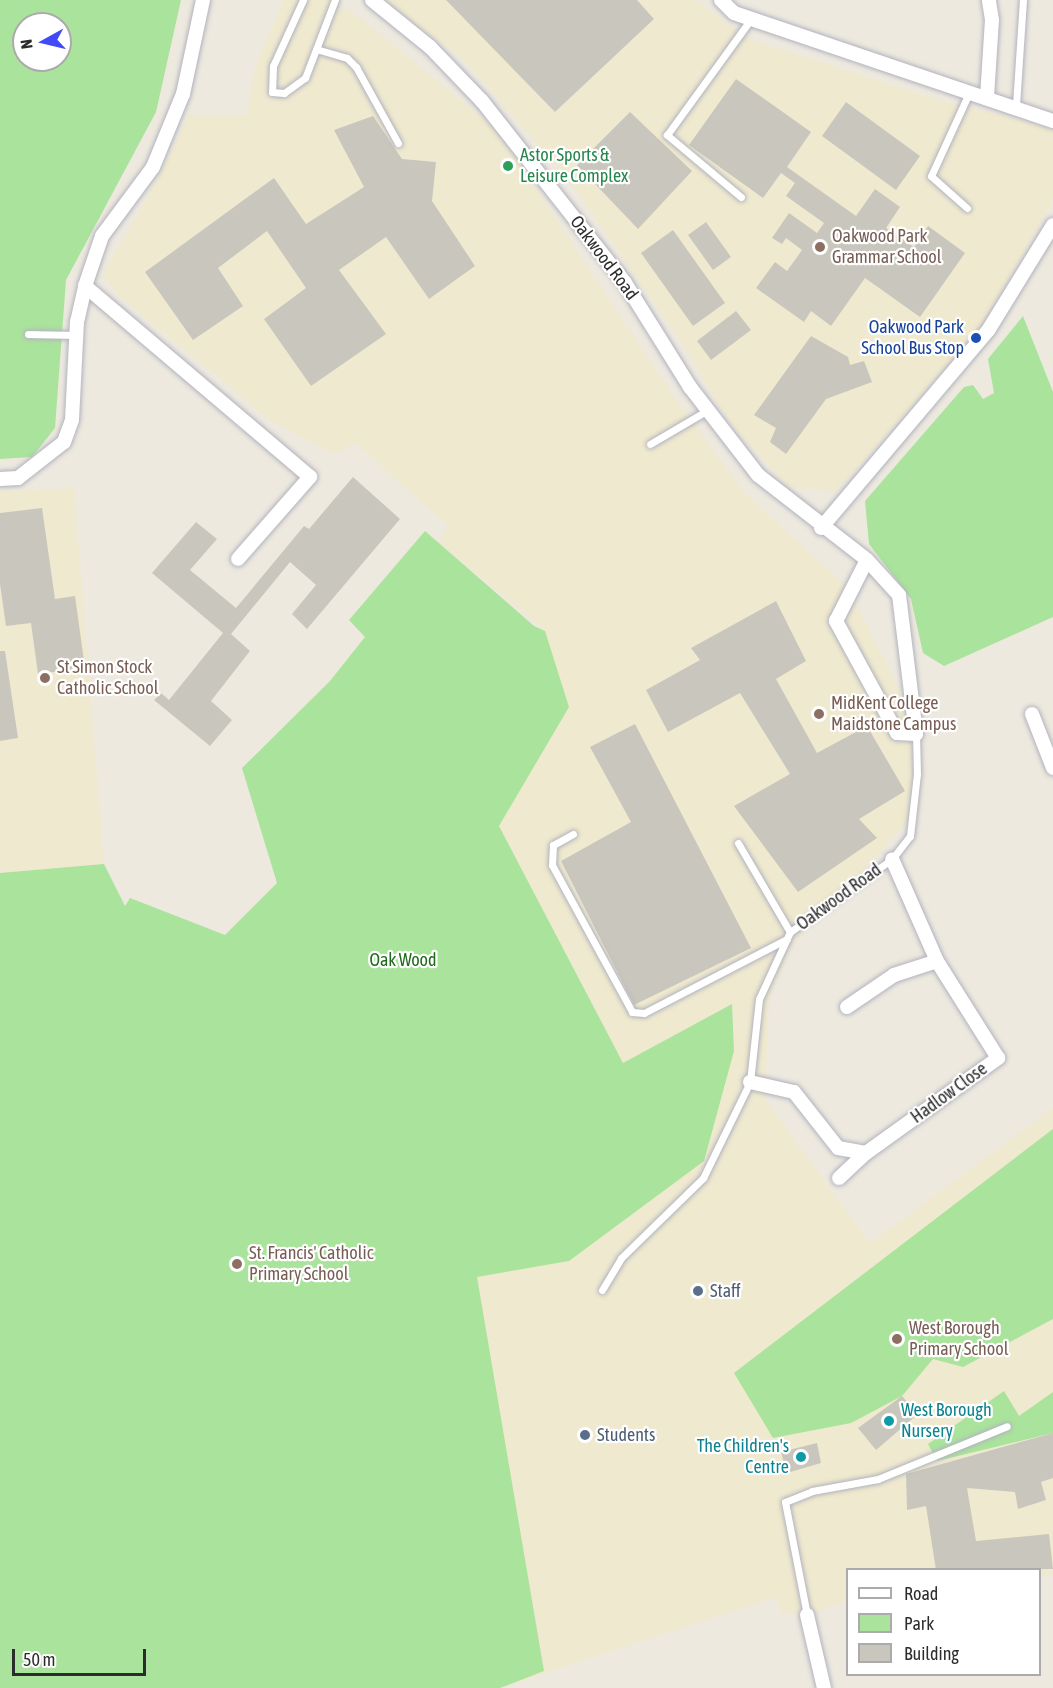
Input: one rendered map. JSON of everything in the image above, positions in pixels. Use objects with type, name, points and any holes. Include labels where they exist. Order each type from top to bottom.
[{"type":"street","points":[[0,479],[18,478],[64,442],[72,420],[76,335],[85,286],[102,237],[153,167],[183,94],[203,0]]},
{"type":"street","name":"Oakwood Road","points":[[372,0],[430,47],[482,101],[625,283],[708,410],[758,476],[821,528],[867,560],[899,595],[916,734]]},
{"type":"street","points":[[721,0],[735,13],[751,19],[1016,105],[1053,121]]},
{"type":"street","points":[[987,97],[992,20],[989,0]]},
{"type":"street","points":[[821,528],[989,329],[1053,225]]},
{"type":"street","points":[[85,286],[310,477],[238,560]]},
{"type":"street","points":[[867,560],[836,621],[897,732],[916,734]]},
{"type":"street","points":[[1032,714],[1053,768]]},
{"type":"street","name":"Hadlow Close","points":[[838,1178],[866,1153],[998,1058],[937,961],[892,859]]},
{"type":"street","points":[[847,1007],[894,975],[937,961]]},
{"type":"street","points":[[750,1082],[795,1092],[838,1148],[866,1153]]},
{"type":"street","points":[[807,1615],[824,1688]]},
{"type":"lane","points":[[303,0],[273,66],[272,92],[284,93],[305,78],[335,0]]},
{"type":"lane","points":[[1016,105],[1023,0]]},
{"type":"lane","points":[[741,197],[668,135],[751,19]]},
{"type":"lane","points":[[316,49],[347,58],[356,67],[398,142]]},
{"type":"lane","points":[[967,208],[931,176],[970,91]]},
{"type":"lane","points":[[28,334],[76,335]]},
{"type":"lane","points":[[650,444],[708,410]]},
{"type":"lane","name":"Oakwood Road","points":[[602,1290],[621,1258],[703,1178],[750,1082],[759,999],[788,935],[892,859],[910,836],[917,774],[916,734]]},
{"type":"lane","points":[[573,834],[554,845],[552,865],[632,1012],[644,1013],[788,935],[738,843]]},
{"type":"lane","points":[[807,1615],[785,1502],[812,1491],[878,1479],[1007,1426]]},
{"type":"shaded area","points":[[284,0],[330,0],[358,16],[496,129],[670,391],[743,491],[848,588],[901,693],[922,807],[793,944],[769,997],[765,1099],[870,1243],[1053,1108],[1053,1575],[1041,1577],[1041,1568],[846,1568],[846,1601],[807,1615],[781,1613],[776,1597],[500,1688],[0,1688],[0,492],[74,488],[104,864],[132,921],[472,1251],[734,1051],[732,1004],[623,1063],[499,826],[568,707],[545,631],[438,542],[448,526],[354,442],[335,455],[270,420],[120,297],[102,274],[153,188],[189,115],[246,116],[256,64]]},
{"type":"shaded area","name":"Oakwood Park Grammar School","points":[[381,0],[696,0],[746,38],[930,97],[1053,129],[1053,200],[980,329],[835,492],[788,487],[728,420],[681,342],[570,182],[464,60]]},
{"type":"green space","points":[[0,0],[181,0],[156,112],[66,280],[55,428],[32,457],[0,459]]},
{"type":"green space","points":[[1023,316],[1053,392],[1053,617],[944,666],[923,653],[911,599],[869,544],[865,501],[964,387],[973,385],[983,399],[994,393],[988,359]]},
{"type":"green space","name":"St. Francis' Catholic Primary School","points":[[425,531],[534,626],[545,631],[569,707],[499,826],[623,1063],[732,1004],[734,1051],[704,1161],[569,1261],[477,1277],[544,1671],[500,1688],[0,1688],[0,873],[104,864],[125,906],[130,898],[225,935],[277,883],[242,768],[330,681],[365,637],[349,620]]},
{"type":"green space","points":[[1053,1129],[1053,1319],[963,1367],[933,1359],[902,1396],[851,1423],[773,1438],[734,1373]]},
{"type":"green space","points":[[1004,1391],[1019,1416],[1053,1392],[1053,1433],[937,1461],[928,1444]]},
{"type":"building","points":[[446,0],[637,0],[654,19],[555,112]]},
{"type":"building","points":[[736,79],[811,132],[787,167],[856,216],[875,189],[900,207],[886,228],[914,247],[928,226],[965,253],[920,317],[865,278],[831,326],[811,311],[804,322],[756,288],[775,262],[787,271],[802,250],[786,238],[782,244],[772,238],[789,213],[817,233],[824,223],[786,196],[795,183],[781,173],[763,198],[689,145]]},
{"type":"building","points":[[846,102],[920,156],[896,190],[822,136]]},
{"type":"building","points":[[630,112],[692,171],[638,229],[577,165]]},
{"type":"building","points":[[373,116],[402,159],[436,162],[432,201],[475,266],[429,299],[386,237],[339,270],[386,334],[311,386],[264,319],[306,288],[267,231],[218,268],[243,306],[193,340],[145,272],[274,178],[306,224],[364,187],[334,130]]},
{"type":"building","points":[[706,222],[731,257],[713,270],[688,235]]},
{"type":"building","points":[[673,230],[725,303],[693,326],[641,253]]},
{"type":"building","points":[[736,311],[751,330],[711,360],[697,341]]},
{"type":"building","points":[[811,336],[848,357],[850,365],[864,361],[872,382],[826,399],[786,454],[770,442],[776,428],[754,415]]},
{"type":"building","points":[[353,477],[400,519],[307,629],[292,614],[316,585],[290,562],[231,634],[250,651],[211,701],[232,720],[210,746],[154,700],[161,693],[169,700],[223,633],[152,573],[196,522],[217,539],[190,570],[236,608],[304,526],[309,529]]},
{"type":"building","points":[[42,508],[55,599],[75,596],[85,668],[38,674],[31,623],[6,626],[0,584],[0,513]]},
{"type":"building","points":[[776,601],[806,661],[776,679],[817,753],[867,726],[905,791],[859,819],[877,838],[798,892],[734,806],[790,774],[740,693],[668,732],[646,690],[700,660],[691,648]]},
{"type":"building","points":[[0,651],[5,651],[18,738],[0,741]]},
{"type":"building","points":[[635,724],[751,948],[634,1005],[561,861],[631,822],[590,747]]},
{"type":"building","name":"West Borough Nursery","points":[[902,1396],[918,1414],[876,1450],[858,1428]]},
{"type":"building","points":[[1053,1433],[1053,1478],[1041,1482],[1046,1500],[1018,1509],[1015,1492],[967,1488],[976,1541],[1049,1534],[1053,1569],[936,1568],[926,1506],[907,1510],[906,1474]]},
{"type":"building","name":"The Children's Centre","points":[[817,1443],[821,1463],[787,1473],[781,1452]]},
{"type":"place","name":"Astor Sports & Leisure Complex","points":[[508,166]]},
{"type":"place","name":"Oakwood Park Grammar School","points":[[820,247]]},
{"type":"place","name":"Oakwood Park School Bus Stop","points":[[976,338]]},
{"type":"place","name":"St Simon Stock Catholic School","points":[[45,678]]},
{"type":"place","name":"MidKent College Maidstone Campus","points":[[819,714]]},
{"type":"place","name":"St. Francis' Catholic Primary School","points":[[237,1264]]},
{"type":"place","name":"Staff","points":[[698,1291]]},
{"type":"place","name":"West Borough Primary School","points":[[897,1339]]},
{"type":"place","name":"West Borough Nursery","points":[[889,1421]]},
{"type":"place","name":"Students","points":[[585,1435]]},
{"type":"place","name":"The Children's Centre","points":[[801,1457]]},
{"type":"park label","name":"Oak Wood","points":[[403,960]]}]
